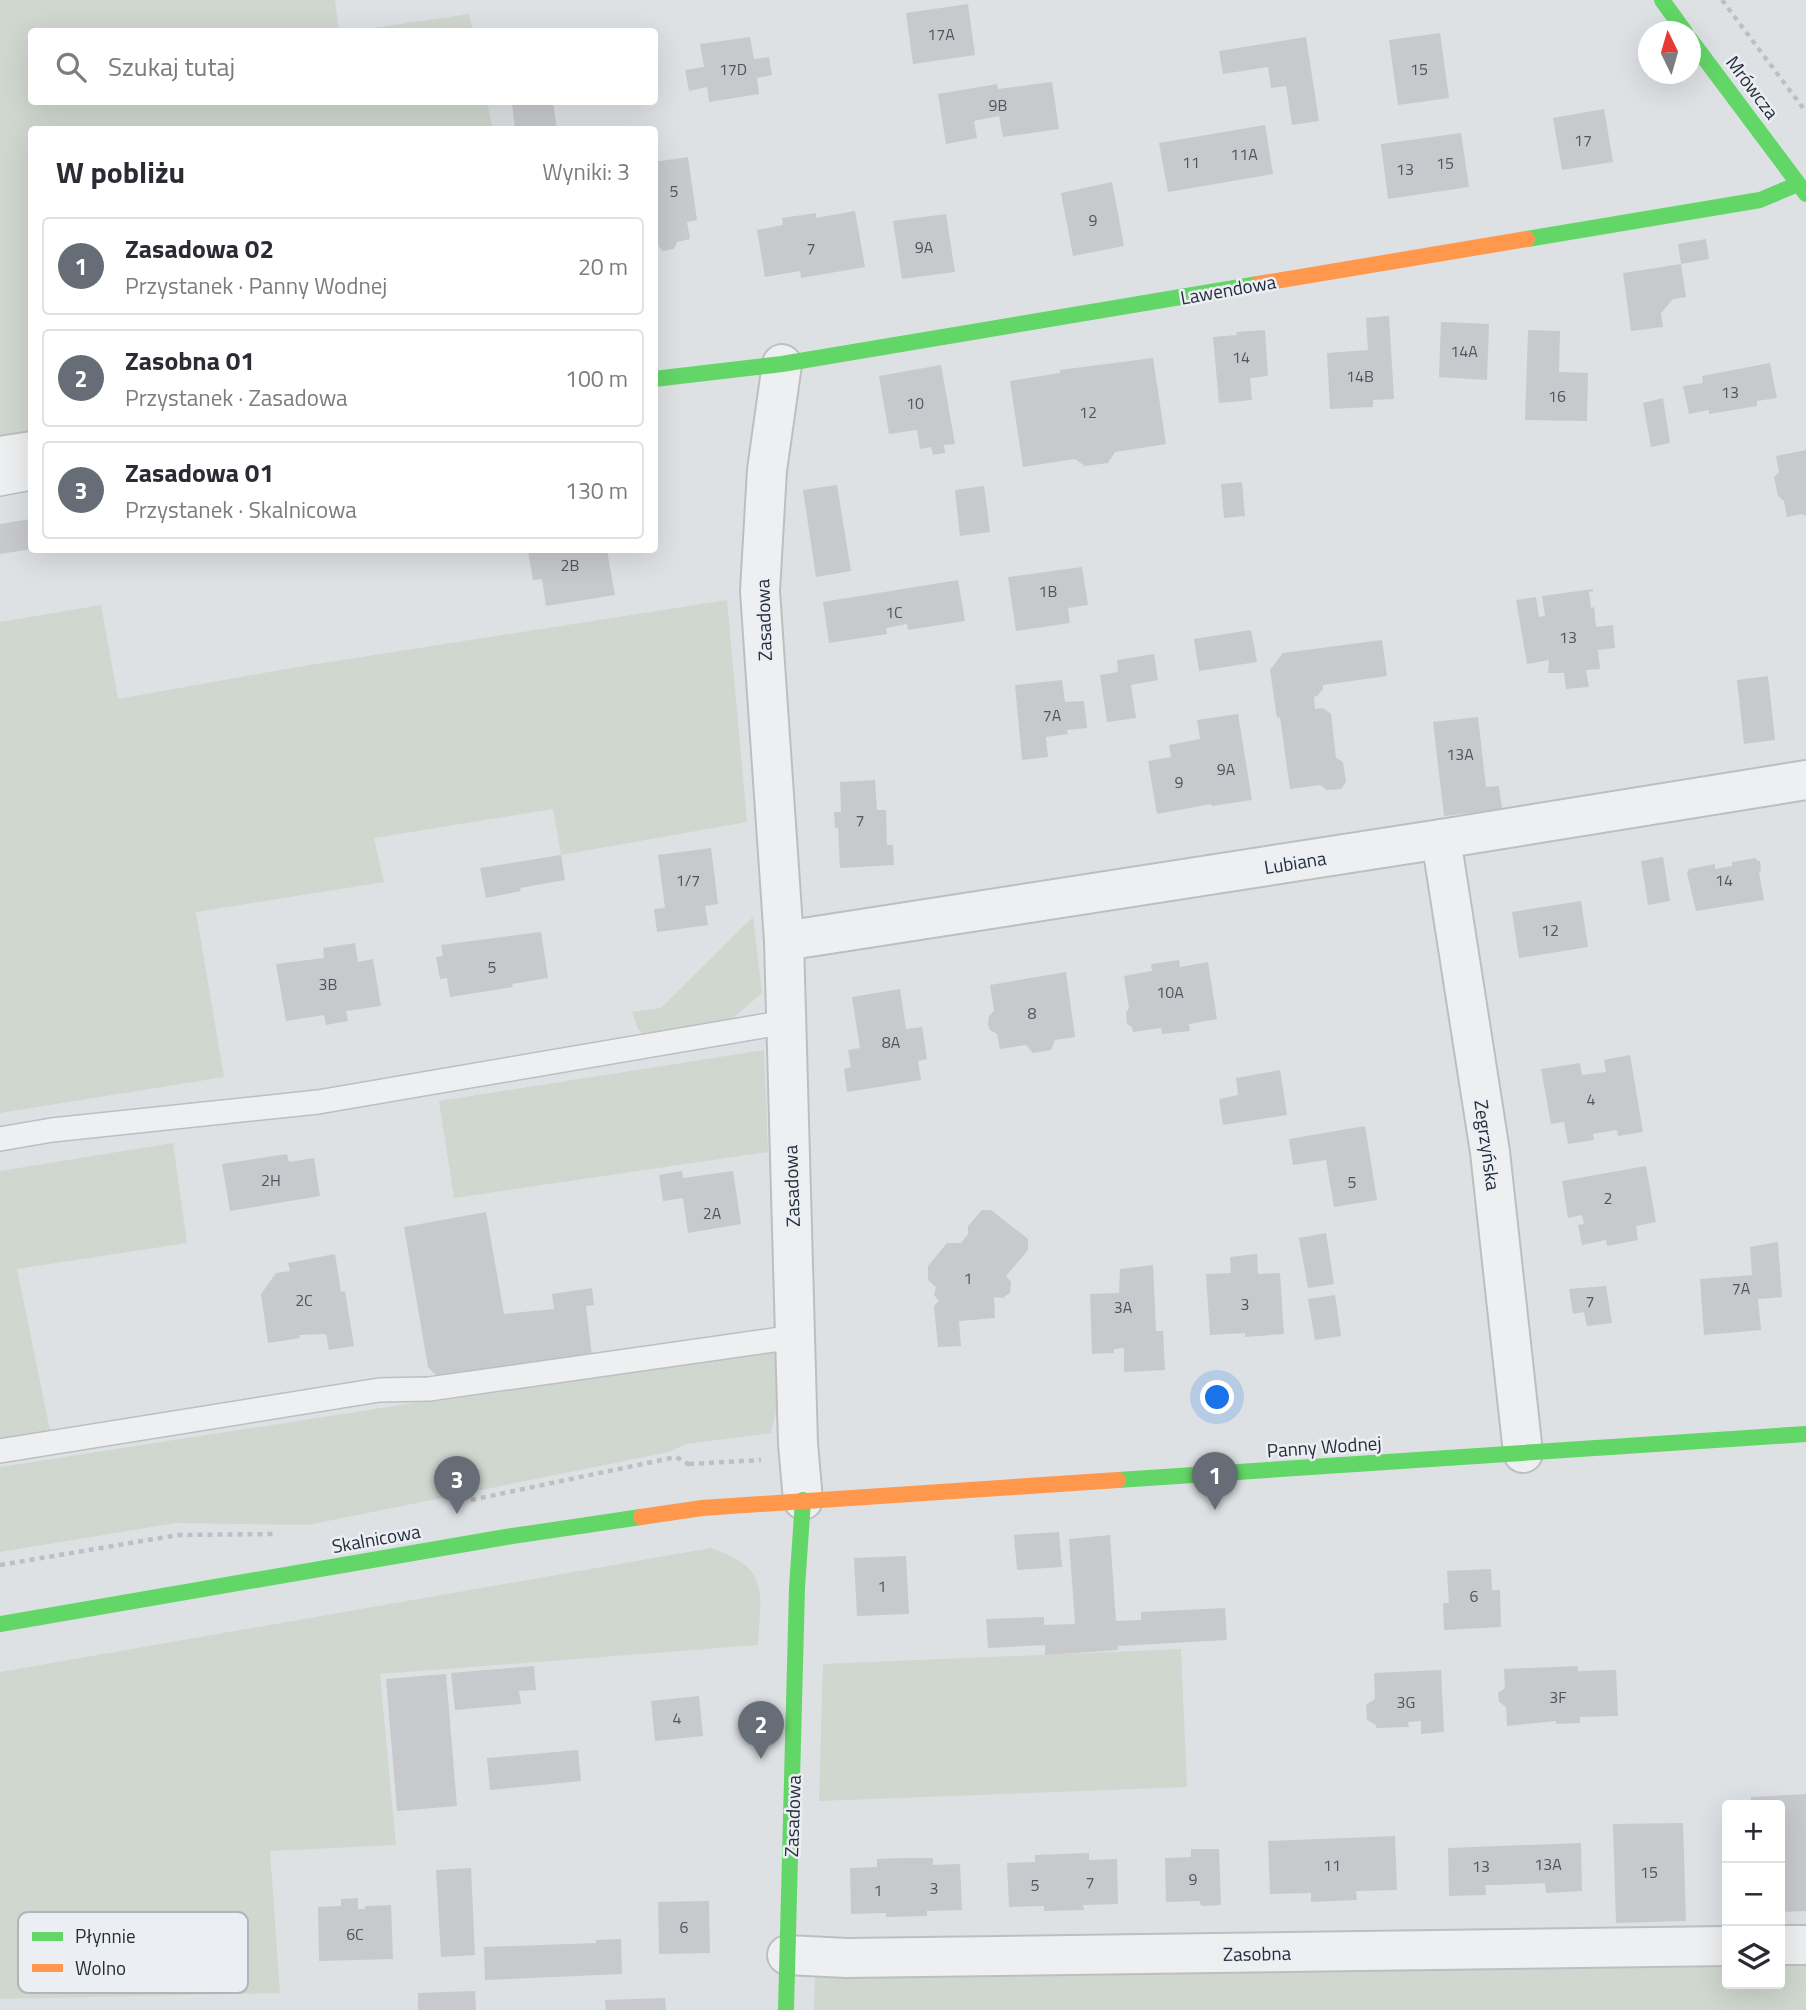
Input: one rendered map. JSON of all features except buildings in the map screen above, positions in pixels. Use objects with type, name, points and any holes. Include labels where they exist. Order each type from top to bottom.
[{"type":"street","points":[[1662,0],[1677,21]]},
{"type":"street","name":"Mrówcza","points":[[1701,54],[1802,189]]},
{"type":"street","name":"Lawendowa","points":[[658,379],[782,364],[1760,200],[1802,189]]},
{"type":"street","name":"Zasadowa","points":[[782,364],[767,470],[760,591],[784,941],[798,1444],[803,1500],[797,1588],[786,2010]]},
{"type":"street","points":[[0,456],[28,452]]},
{"type":"street","name":"Lubiana","points":[[784,941],[1806,780]]},
{"type":"street","name":"Zegrzyńska","points":[[1441,839],[1490,1152],[1523,1452]]},
{"type":"street","name":"Panny Wodnej","points":[[803,1500],[892,1497],[1151,1480],[1806,1434]]},
{"type":"street","name":"Skalnicowa","points":[[0,1624],[506,1537],[702,1508],[803,1500]]},
{"type":"street","points":[[1785,1945],[1806,1945]]},
{"type":"street","name":"Zasobna","points":[[787,1955],[847,1958],[1722,1946]]},
{"type":"lane","points":[[0,484],[28,479]]},
{"type":"lane","points":[[0,1139],[52,1130],[318,1102],[786,1022]]},
{"type":"lane","points":[[0,1451],[379,1390],[429,1389],[795,1337]]},
{"type":"path","points":[[1722,0],[1806,112]]},
{"type":"path","points":[[459,1503],[676,1457],[690,1464],[768,1460]]},
{"type":"path","points":[[690,1464],[694,1472]]},
{"type":"path","points":[[0,1565],[178,1535],[283,1534]]},
{"type":"shaded area","points":[[0,0],[335,0],[339,28],[28,28],[28,105],[488,105],[492,126],[28,126],[28,439],[0,444]]},
{"type":"shaded area","points":[[469,14],[472,28],[373,28]]},
{"type":"shaded area","points":[[727,600],[747,822],[561,855],[553,809],[374,838],[384,882],[196,912],[224,1077],[0,1113],[0,622],[101,605],[118,699],[291,668]]},
{"type":"shaded area","points":[[753,917],[762,993],[732,1019],[704,1029],[647,1038],[638,1029],[632,1012],[661,1008]]},
{"type":"shaded area","points":[[764,1050],[768,1152],[454,1198],[439,1101]]},
{"type":"shaded area","points":[[173,1143],[187,1243],[17,1269],[50,1430],[0,1438],[0,1171]]},
{"type":"shaded area","points":[[775,1347],[778,1403],[771,1433],[687,1444],[669,1452],[308,1525],[176,1523],[0,1552],[0,1467]]},
{"type":"shaded area","points":[[711,1548],[744,1564],[753,1573],[760,1596],[758,1645],[380,1674],[396,1845],[270,1851],[280,1993],[0,1999],[0,1672]]},
{"type":"shaded area","points":[[1181,1649],[1187,1787],[819,1801],[823,1664]]},
{"type":"shaded area","points":[[1806,1963],[1806,2010],[814,2010],[815,1973],[1722,1964],[1722,1989],[1785,1989],[1785,1964]]},
{"type":"traffic: fast","points":[[1662,0],[1677,21]]},
{"type":"traffic: fast","points":[[1701,54],[1806,194]]},
{"type":"traffic: fast","points":[[1527,239],[1760,200],[1798,184]]},
{"type":"traffic: fast","points":[[658,379],[782,364],[1258,284]]},
{"type":"traffic: fast","points":[[1118,1480],[1806,1434]]},
{"type":"traffic: fast","points":[[786,2010],[797,1588],[803,1500]]},
{"type":"traffic: fast","points":[[0,1624],[506,1537],[641,1517]]},
{"type":"traffic: slow","points":[[1258,284],[1527,239]]},
{"type":"traffic: slow","points":[[641,1517],[702,1508],[1118,1480]]},
{"type":"place","name":"Zasadowa 02","points":[[1215,1510]]},
{"type":"place","name":"Zasadowa 01","points":[[457,1514]]},
{"type":"place","name":"Zasobna 01","points":[[761,1759]]}]
